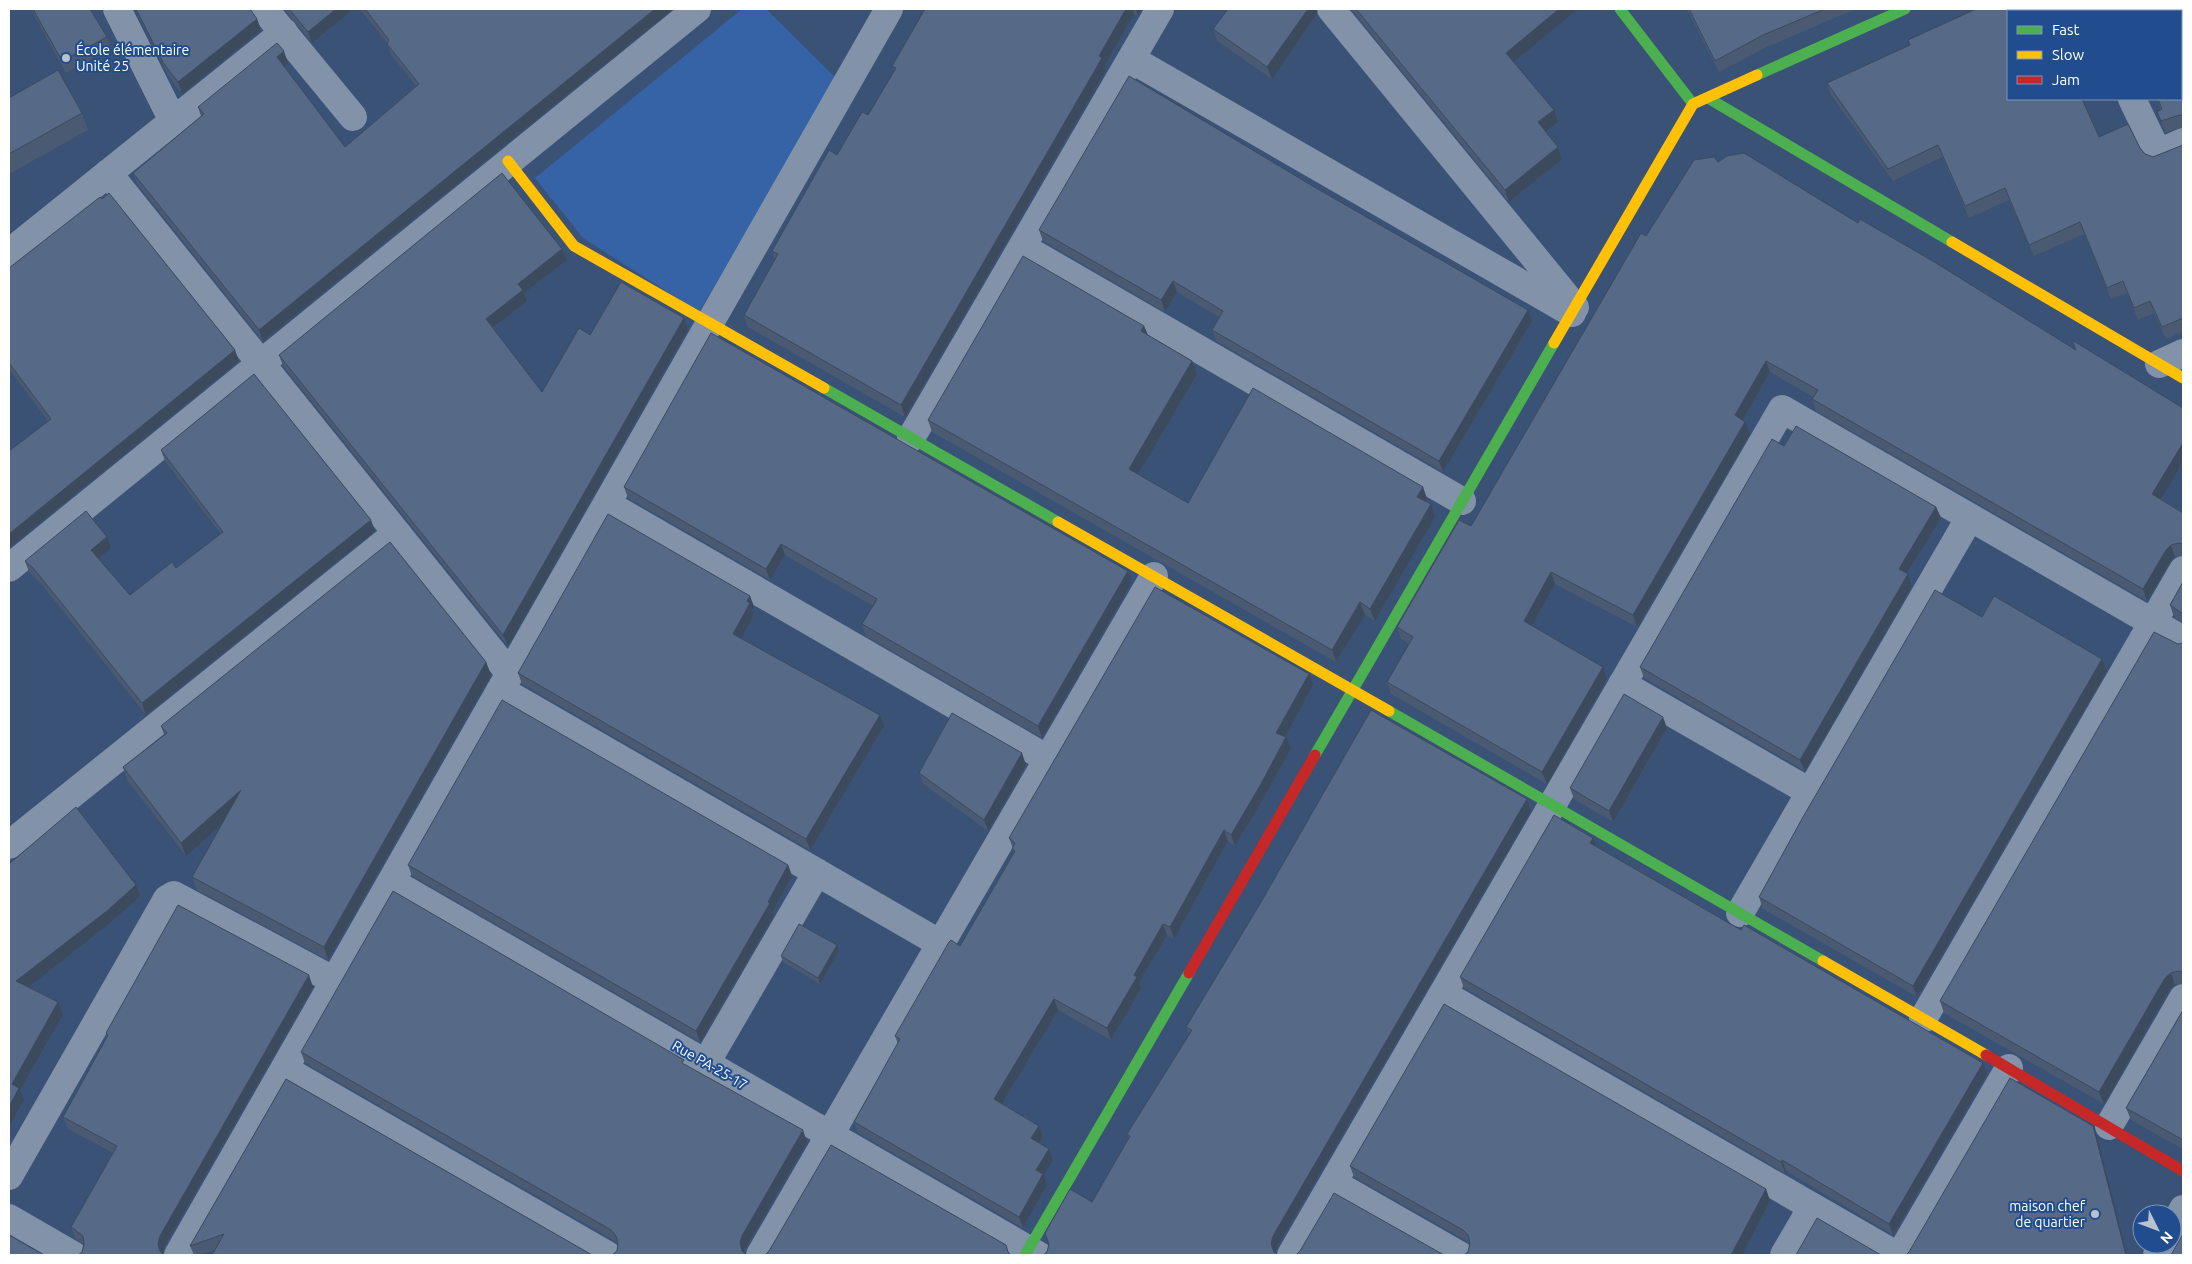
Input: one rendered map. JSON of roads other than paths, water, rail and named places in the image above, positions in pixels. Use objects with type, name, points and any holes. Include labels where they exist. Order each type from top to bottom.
[{"type":"street","points":[[117,9],[173,121]]},
{"type":"street","points":[[264,9],[353,117]]},
{"type":"street","points":[[9,568],[697,9]]},
{"type":"street","points":[[178,1255],[889,9]]},
{"type":"street","points":[[910,438],[1160,9]]},
{"type":"street","points":[[1331,9],[1573,310]]},
{"type":"street","points":[[1620,9],[1693,104]]},
{"type":"street","points":[[1030,1253],[1462,501],[1693,104],[1894,11]]},
{"type":"street","points":[[9,252],[284,32]]},
{"type":"street","points":[[1131,59],[1573,310]]},
{"type":"street","points":[[1708,98],[2183,378]]},
{"type":"street","points":[[2132,100],[2158,153],[2183,142]]},
{"type":"street","points":[[508,162],[574,246],[1353,690],[2009,1068],[2183,1171]]},
{"type":"street","points":[[108,173],[397,533],[506,682],[817,872],[941,944]]},
{"type":"street","points":[[1022,247],[1462,501]]},
{"type":"street","points":[[2158,364],[2183,353]]},
{"type":"street","points":[[1291,1255],[1782,409],[2183,640]]},
{"type":"street","points":[[607,504],[1048,759]]},
{"type":"street","points":[[1740,913],[1970,517]]},
{"type":"street","points":[[9,845],[397,533]]},
{"type":"street","points":[[1923,1019],[2183,570]]},
{"type":"street","points":[[760,1255],[1154,576]]},
{"type":"street","points":[[1622,684],[1810,792]]},
{"type":"street","points":[[706,1063],[817,872]]},
{"type":"street","name":"Rue PA-25-17","points":[[392,882],[1030,1253]]},
{"type":"street","points":[[9,1176],[167,900],[174,895],[335,981]]},
{"type":"street","points":[[1443,994],[1896,1255]]},
{"type":"street","points":[[2109,1126],[2183,998]]},
{"type":"street","points":[[1900,1255],[2009,1068]]},
{"type":"street","points":[[284,1069],[607,1255]]},
{"type":"street","points":[[1333,1183],[1426,1247],[1459,1255]]},
{"type":"street","points":[[1784,1255],[1812,1207]]},
{"type":"street","points":[[9,1218],[73,1255]]},
{"type":"place","name":"École élémentaire Unité 25","points":[[66,58]]},
{"type":"place","name":"maison chef de quartier","points":[[2095,1214]]}]
